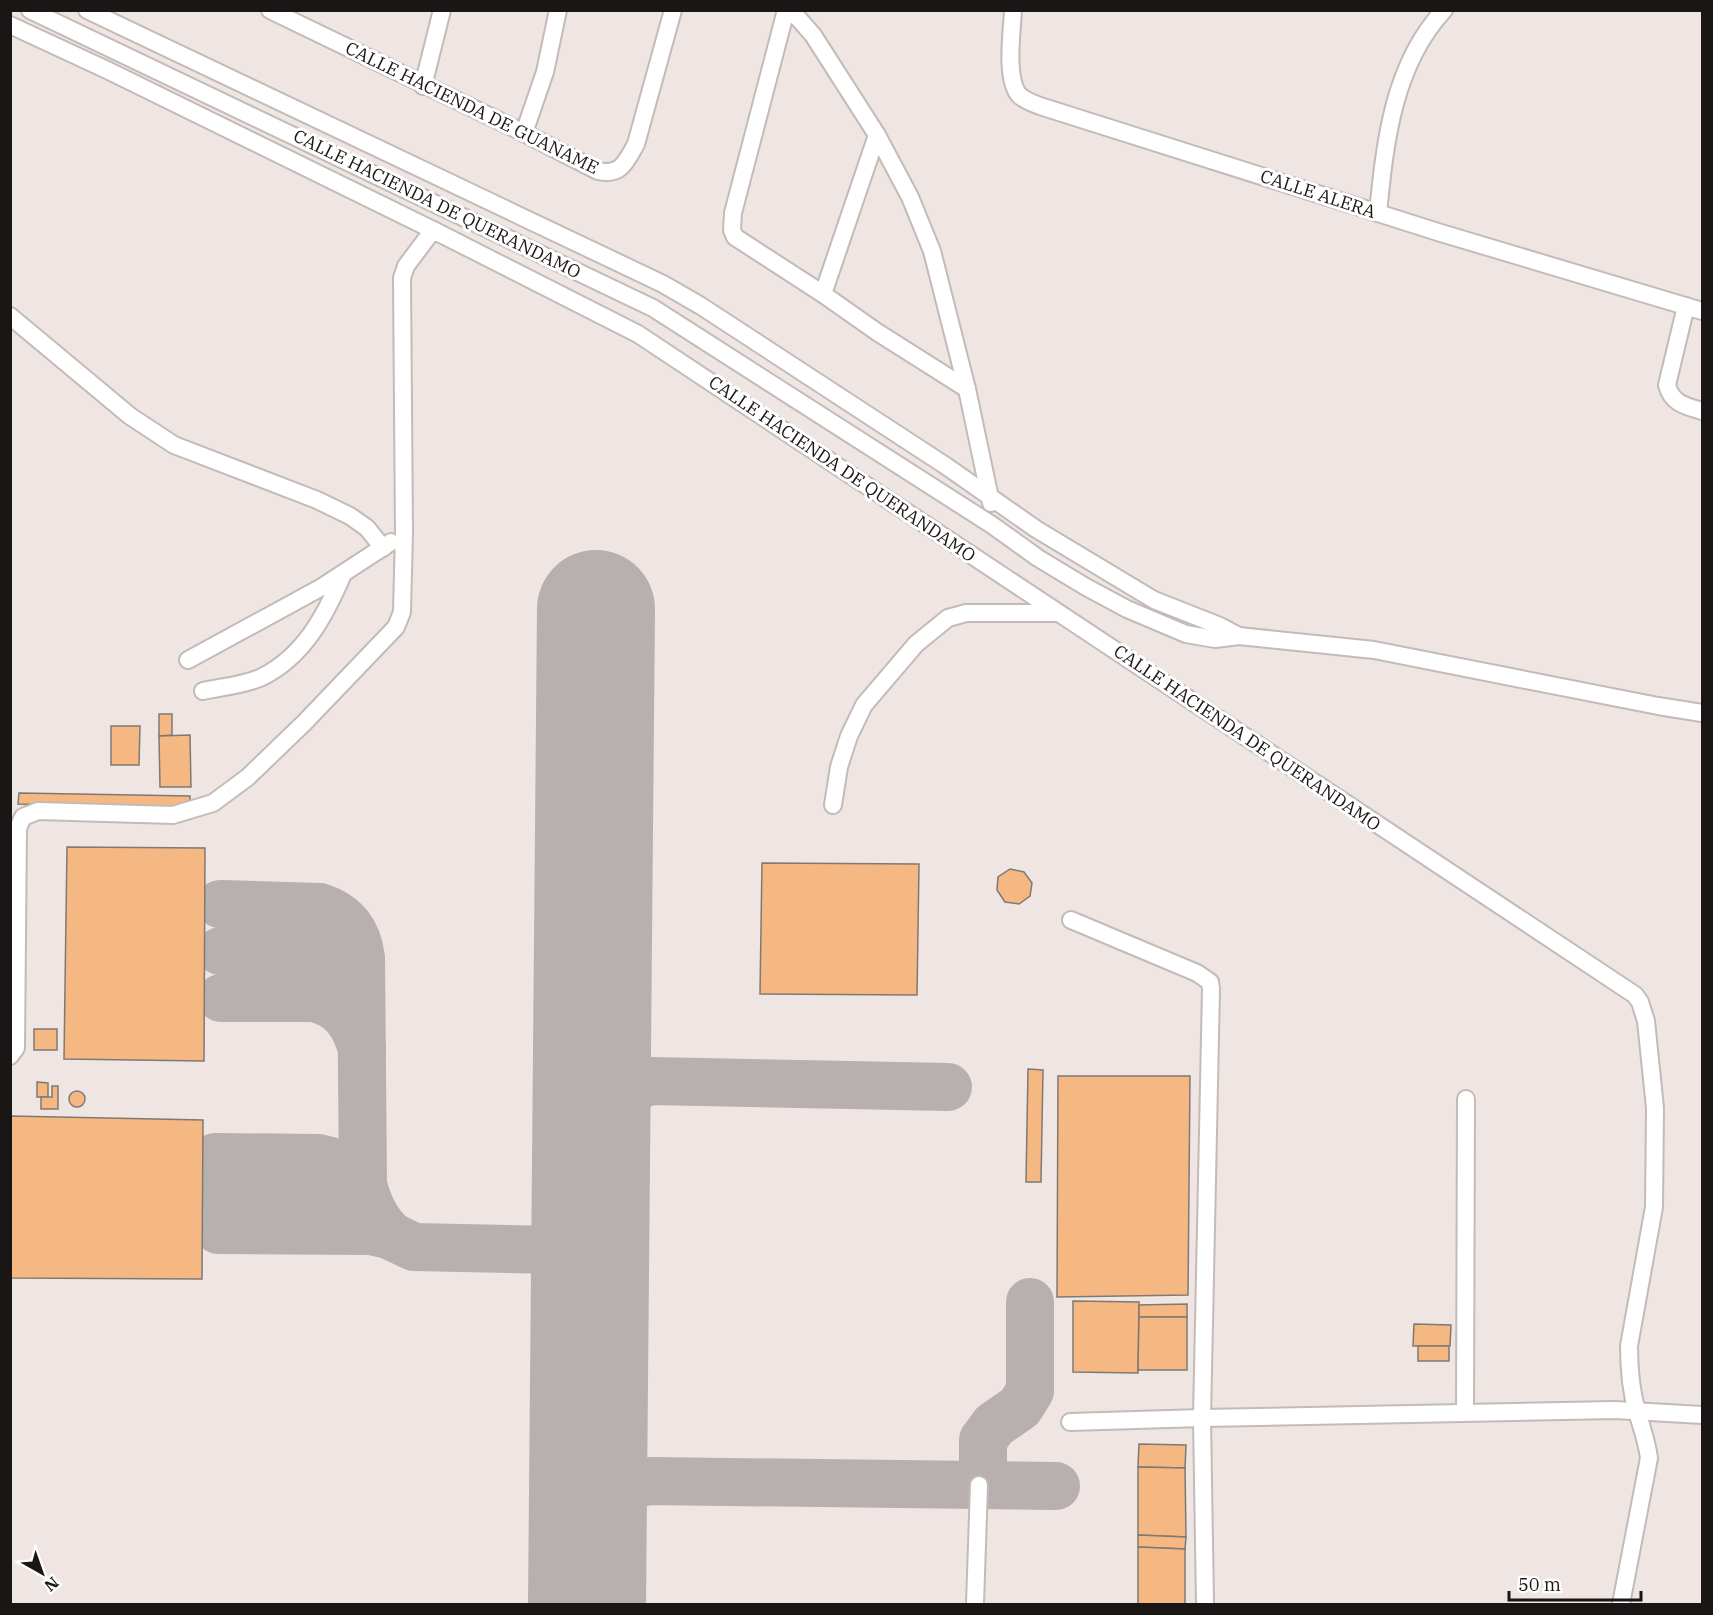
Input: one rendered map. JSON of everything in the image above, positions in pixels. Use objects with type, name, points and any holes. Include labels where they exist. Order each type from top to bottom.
[{"type":"street","name":"CALLE HACIENDA DE QUERANDAMO","points":[[30,10],[653,308],[992,525],[1038,558],[1127,609],[1186,634],[1215,639],[1239,636],[1374,650],[1658,706],[1702,712]]},
{"type":"street","name":"CALLE HACIENDA DE QUERANDAMO","points":[[87,10],[663,284],[701,306],[946,466],[1036,529],[1154,600],[1239,636]]},
{"type":"street","name":"CALLE HACIENDA DE GUANAME","points":[[270,10],[296,16],[423,86],[524,133],[598,171],[616,171],[627,161],[636,144],[673,10]]},
{"type":"street","points":[[423,86],[442,10]]},
{"type":"street","points":[[524,133],[545,72],[558,10]]},
{"type":"street","points":[[967,389],[735,237],[732,230],[733,213],[786,10],[798,18],[813,35],[877,135],[910,197],[932,251],[967,389],[991,499],[992,525]]},
{"type":"street","name":"CALLE ALERA","points":[[1012,10],[1011,75],[1014,87],[1025,100],[1378,213],[1694,309]]},
{"type":"street","points":[[1378,213],[1392,115],[1408,64],[1425,35],[1444,10]]},
{"type":"street","points":[[10,25],[107,70],[433,230]]},
{"type":"street","points":[[823,294],[877,135]]},
{"type":"street","name":"CALLE HACIENDA DE QUERANDAMO","points":[[10,1056],[16,1047],[18,828],[23,817],[38,811],[173,815],[213,803],[248,777],[304,723],[396,627],[402,612],[404,533],[402,278],[406,266],[433,230],[638,334],[1635,995],[1640,1002],[1646,1021],[1655,1108],[1654,1207],[1629,1347],[1629,1368],[1649,1458],[1621,1605]]},
{"type":"street","points":[[1694,309],[1667,385],[1669,393],[1678,404],[1702,411]]},
{"type":"street","points":[[10,316],[129,416],[174,445],[317,500],[342,512],[367,528],[384,548]]},
{"type":"street","points":[[188,660],[343,574],[404,533]]},
{"type":"street","points":[[203,691],[260,678],[284,664],[309,640],[330,606],[343,574]]},
{"type":"street","points":[[833,806],[839,767],[849,736],[864,705],[916,644],[948,618],[966,614],[1058,614]]},
{"type":"street","points":[[1071,920],[1197,973],[1210,982],[1202,1418],[1205,1605]]},
{"type":"street","points":[[1465,1412],[1466,1099]]},
{"type":"street","points":[[1070,1422],[1465,1412],[1637,1411],[1702,1415]]},
{"type":"street","points":[[975,1605],[979,1485]]},
{"type":"building","points":[[159,714],[172,714],[172,735],[159,736]]},
{"type":"building","points":[[111,726],[140,726],[139,765],[111,765]]},
{"type":"building","points":[[190,735],[191,787],[160,787],[159,736]]},
{"type":"building","points":[[19,793],[190,796],[190,808],[18,804]]},
{"type":"building","points":[[67,847],[205,848],[204,1061],[64,1059]]},
{"type":"building","points":[[762,863],[919,864],[917,995],[760,994]]},
{"type":"building","points":[[1010,869],[1024,872],[1032,883],[1030,896],[1019,904],[1005,902],[997,890],[998,877]]},
{"type":"building","points":[[34,1029],[57,1029],[57,1050],[34,1050]]},
{"type":"building","points":[[1028,1069],[1043,1070],[1041,1182],[1026,1182]]},
{"type":"building","points":[[1058,1076],[1190,1076],[1188,1295],[1057,1297]]},
{"type":"building","points":[[37,1082],[48,1083],[48,1097],[37,1097]]},
{"type":"building","points":[[52,1086],[58,1086],[58,1109],[41,1109],[41,1097],[52,1097]]},
{"type":"building","points":[[74,1091],[80,1091],[85,1099],[83,1105],[74,1107],[69,1102],[69,1096]]},
{"type":"building","points":[[10,1116],[203,1120],[202,1279],[10,1278]]},
{"type":"building","points":[[1073,1301],[1139,1302],[1138,1373],[1073,1372]]},
{"type":"building","points":[[1187,1304],[1187,1317],[1139,1317],[1139,1305]]},
{"type":"building","points":[[1139,1317],[1187,1317],[1187,1370],[1138,1370]]},
{"type":"building","points":[[1414,1324],[1451,1325],[1450,1346],[1413,1346]]},
{"type":"building","points":[[1418,1346],[1449,1346],[1449,1361],[1418,1361]]},
{"type":"building","points":[[1139,1444],[1186,1445],[1185,1468],[1138,1467]]},
{"type":"building","points":[[1138,1467],[1185,1468],[1186,1537],[1138,1535]]},
{"type":"building","points":[[1138,1535],[1186,1537],[1185,1549],[1138,1547]]},
{"type":"building","points":[[1138,1547],[1185,1549],[1185,1604],[1138,1604]]},
{"type":"taxiway","points":[[220,904],[320,907],[329,910],[343,920],[357,940],[361,958],[363,1184],[374,1213],[393,1237]]},
{"type":"taxiway","points":[[220,951],[316,953],[332,957],[350,970],[359,983],[361,991]]},
{"type":"taxiway","points":[[221,998],[314,998],[324,1001],[340,1010],[346,1017],[355,1031],[362,1050]]},
{"type":"taxiway","points":[[592,1139],[609,1111],[622,1096],[651,1081],[948,1087]]},
{"type":"taxiway","points":[[215,1157],[328,1160],[343,1167],[355,1178],[368,1201]]},
{"type":"taxiway","points":[[220,1193],[330,1196],[393,1237],[414,1247],[559,1250],[580,1264],[590,1287]]},
{"type":"taxiway","points":[[218,1230],[371,1231],[389,1235]]},
{"type":"taxiway","points":[[983,1485],[983,1440],[994,1425],[1020,1407],[1030,1391],[1030,1302]]},
{"type":"taxiway","points":[[587,1525],[590,1513],[601,1496],[618,1487],[651,1481],[1056,1486]]},
{"type":"runway","points":[[587,1604],[596,609]]}]
